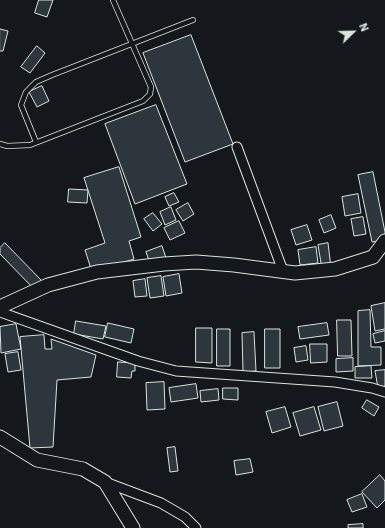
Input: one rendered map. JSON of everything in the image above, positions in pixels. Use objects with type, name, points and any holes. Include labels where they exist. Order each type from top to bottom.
[{"type":"street","points":[[237,147],[283,271]]},
{"type":"street","points":[[0,307],[48,285],[96,272],[164,264],[196,262],[234,265],[295,273],[335,269],[373,257],[385,241]]},
{"type":"street","points":[[0,312],[138,361],[176,371],[335,382],[385,392]]},
{"type":"street","points":[[0,437],[37,460],[83,469],[105,482],[161,503],[185,517],[196,528]]},
{"type":"street","points":[[105,482],[133,528]]},
{"type":"lane","points":[[0,144],[7,146],[30,145],[143,101],[150,94],[151,87],[113,0]]},
{"type":"lane","points":[[36,142],[21,105],[26,92],[36,82],[52,74],[132,45],[193,20]]},
{"type":"building","points":[[39,0],[53,0],[47,17],[35,13]]},
{"type":"building","points":[[0,29],[8,31],[3,51],[0,51]]},
{"type":"building","points":[[191,35],[233,144],[185,162],[143,53]]},
{"type":"building","points":[[37,46],[45,53],[30,73],[21,67]]},
{"type":"building","points":[[42,86],[49,101],[37,107],[29,92]]},
{"type":"building","points":[[156,105],[187,184],[135,204],[105,124]]},
{"type":"building","points":[[119,167],[141,237],[129,241],[134,259],[92,272],[85,250],[105,243],[84,178]]},
{"type":"building","points":[[373,172],[385,232],[385,240],[372,242],[358,175]]},
{"type":"building","points":[[69,189],[88,190],[87,203],[68,202]]},
{"type":"building","points":[[174,193],[179,202],[169,206],[165,197]]},
{"type":"building","points":[[358,194],[361,213],[345,216],[342,197]]},
{"type":"building","points":[[188,203],[194,214],[183,221],[176,210]]},
{"type":"building","points":[[171,207],[176,220],[165,225],[160,212]]},
{"type":"building","points":[[153,213],[162,224],[153,231],[144,219]]},
{"type":"building","points":[[331,215],[336,228],[324,233],[319,220]]},
{"type":"building","points":[[363,217],[366,234],[354,236],[351,219]]},
{"type":"building","points":[[179,221],[185,233],[170,240],[164,228]]},
{"type":"building","points":[[307,225],[312,240],[296,245],[291,230]]},
{"type":"building","points":[[5,243],[43,282],[35,290],[0,254],[0,248]]},
{"type":"building","points":[[328,243],[331,268],[322,269],[318,245]]},
{"type":"building","points":[[162,246],[166,258],[150,263],[146,252]]},
{"type":"building","points":[[316,247],[318,263],[300,265],[298,250]]},
{"type":"building","points":[[179,274],[182,293],[166,296],[163,277]]},
{"type":"building","points":[[161,276],[164,296],[150,298],[147,278]]},
{"type":"building","points":[[145,279],[147,296],[135,297],[133,281]]},
{"type":"building","points":[[385,303],[385,329],[375,331],[371,306]]},
{"type":"building","points":[[370,310],[371,347],[381,347],[381,365],[358,366],[358,311]]},
{"type":"building","points":[[337,320],[351,320],[352,356],[338,356]]},
{"type":"building","points":[[76,321],[106,326],[103,339],[74,334]]},
{"type":"building","points":[[108,323],[134,329],[131,343],[105,337]]},
{"type":"building","points":[[327,323],[329,335],[300,339],[298,327]]},
{"type":"building","points":[[16,324],[21,349],[1,353],[0,327]]},
{"type":"building","points":[[196,328],[212,328],[212,363],[196,362]]},
{"type":"building","points":[[217,329],[230,329],[230,366],[217,366]]},
{"type":"building","points":[[265,329],[280,329],[280,368],[265,368]]},
{"type":"building","points":[[385,331],[385,341],[375,343],[373,334]]},
{"type":"building","points":[[254,332],[256,371],[243,372],[242,333]]},
{"type":"building","points":[[44,335],[45,349],[52,349],[51,339],[96,355],[91,377],[57,380],[53,447],[30,448],[20,337]]},
{"type":"building","points":[[310,344],[327,344],[327,362],[311,363]]},
{"type":"building","points":[[306,346],[308,360],[296,362],[294,348]]},
{"type":"building","points":[[18,352],[21,370],[8,372],[5,354]]},
{"type":"building","points":[[353,358],[353,371],[336,372],[336,359]]},
{"type":"building","points":[[118,362],[135,363],[135,371],[132,371],[131,378],[117,377]]},
{"type":"building","points":[[371,366],[372,378],[355,378],[355,367]]},
{"type":"building","points":[[385,370],[385,386],[378,388],[375,371]]},
{"type":"building","points":[[164,382],[165,409],[147,410],[146,383]]},
{"type":"building","points":[[196,384],[198,398],[171,402],[169,388]]},
{"type":"building","points":[[223,388],[238,388],[238,400],[223,399]]},
{"type":"building","points":[[218,389],[219,400],[201,402],[200,391]]},
{"type":"building","points":[[367,400],[379,407],[374,416],[362,408]]},
{"type":"building","points":[[337,402],[343,426],[324,431],[318,407]]},
{"type":"building","points":[[285,407],[291,427],[272,433],[266,412]]},
{"type":"building","points":[[314,407],[321,430],[300,436],[293,413]]},
{"type":"building","points":[[175,447],[178,471],[170,472],[167,448]]},
{"type":"building","points":[[250,459],[253,472],[236,475],[234,461]]},
{"type":"building","points":[[380,475],[385,481],[385,500],[377,508],[362,492]]},
{"type":"building","points":[[362,494],[367,507],[352,512],[347,500]]},
{"type":"building","points":[[363,524],[363,528],[348,528],[348,525]]}]
